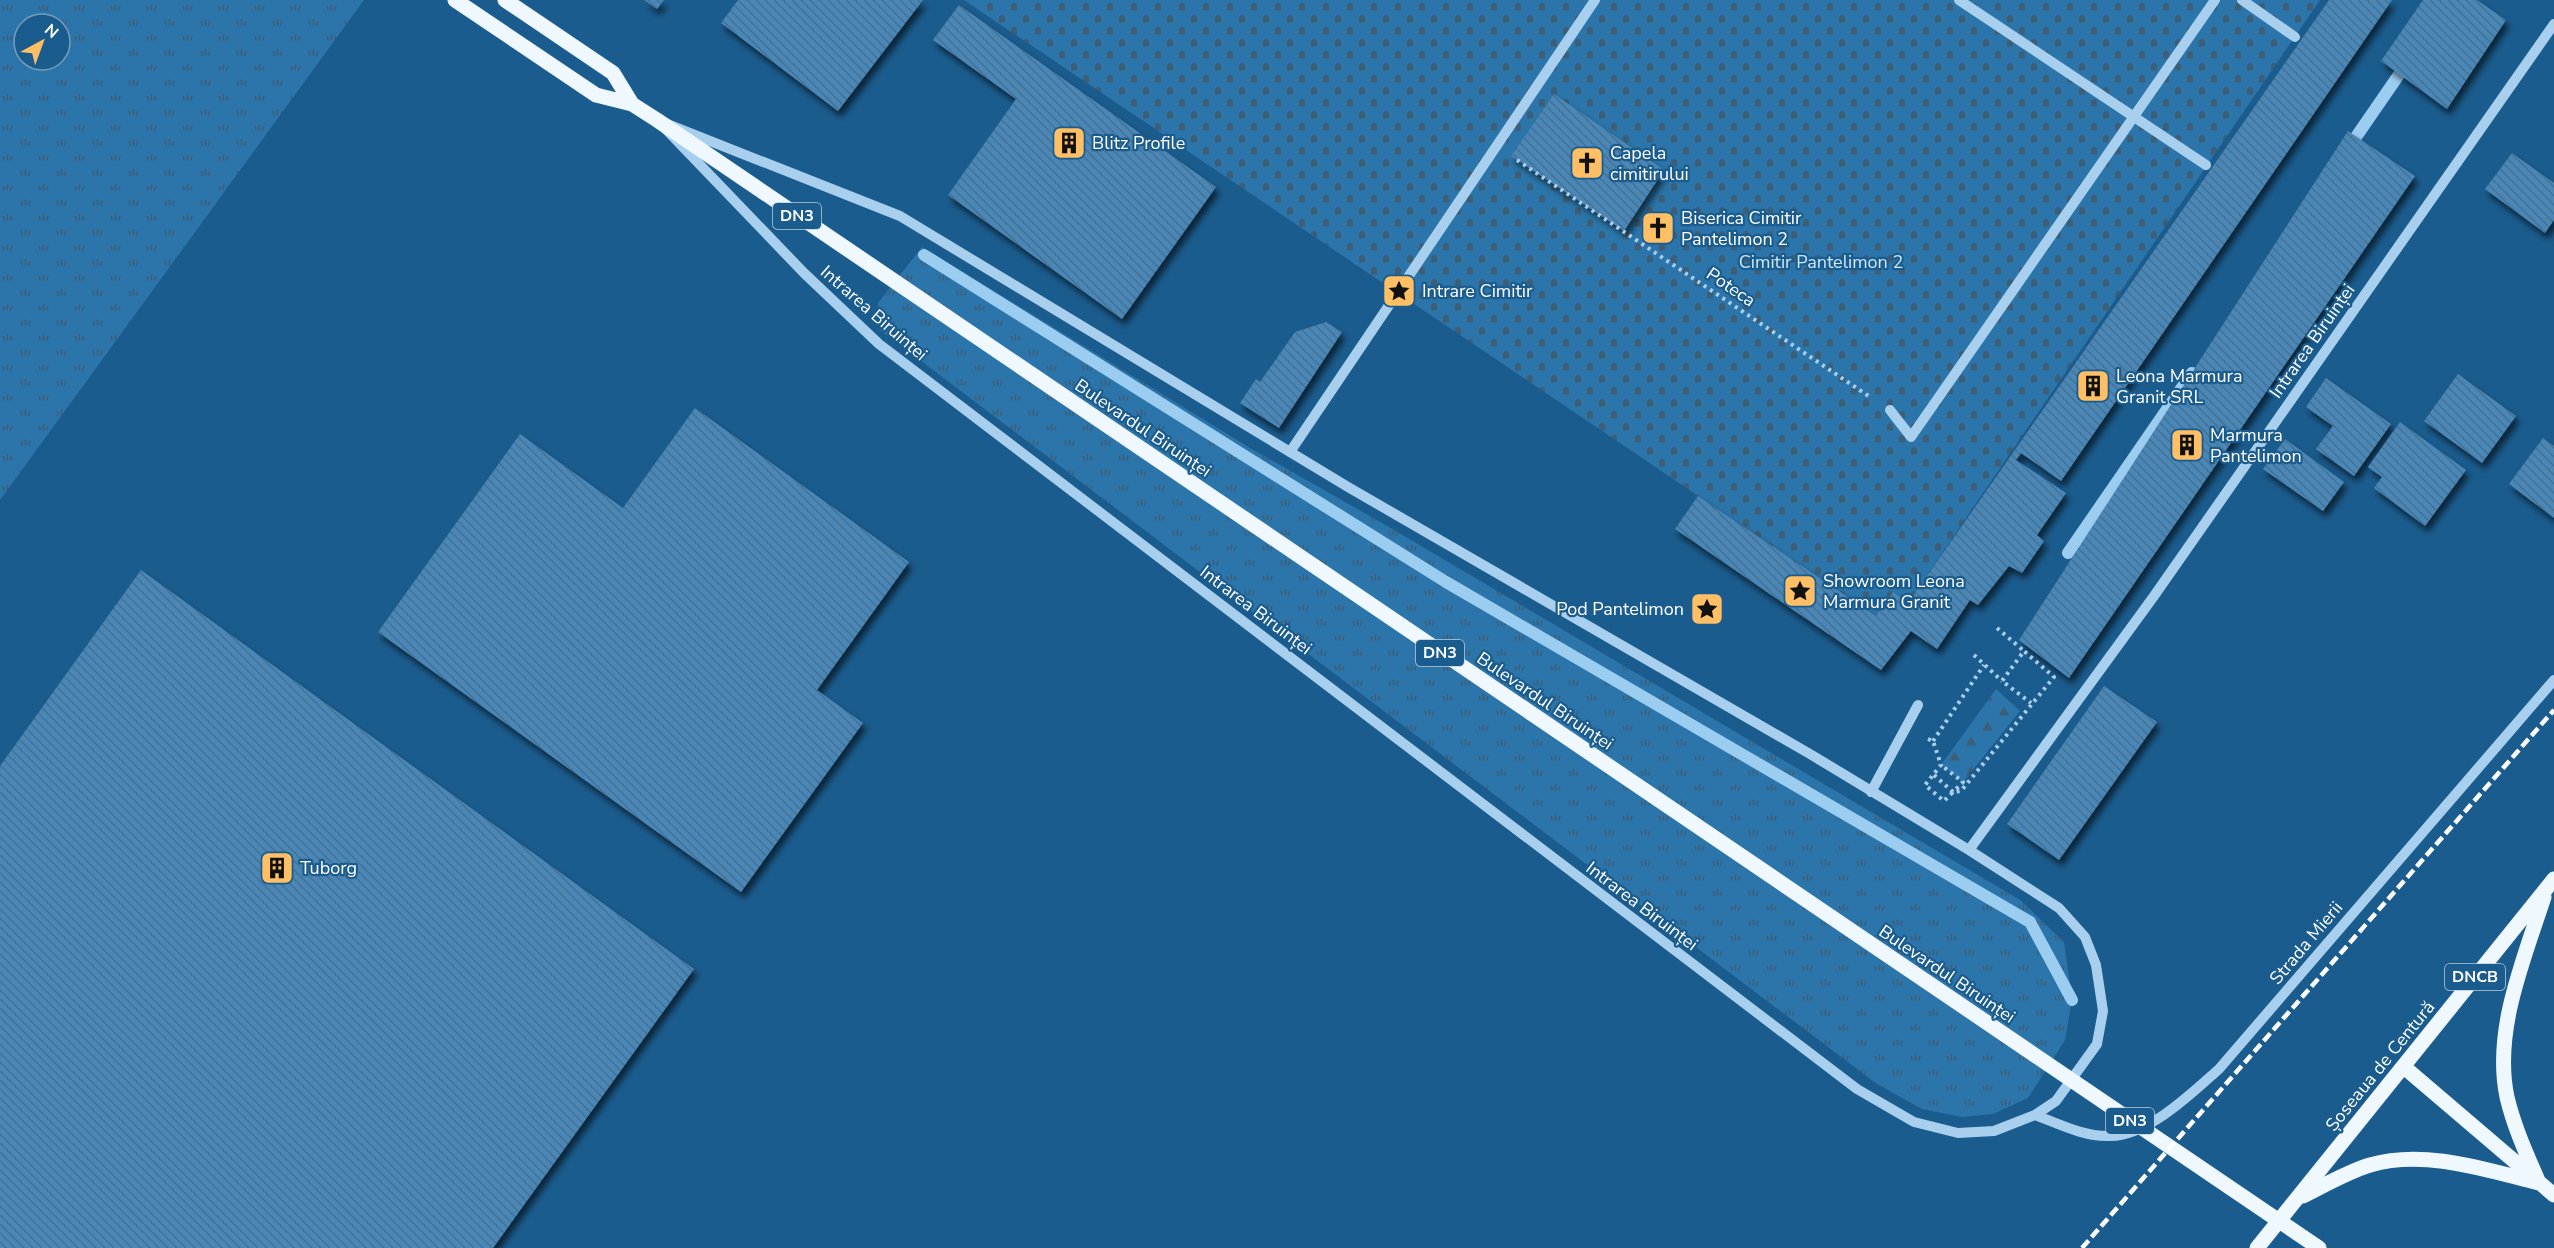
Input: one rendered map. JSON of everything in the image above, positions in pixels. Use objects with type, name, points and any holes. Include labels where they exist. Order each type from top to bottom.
[{"type":"main road","name":"Bulevardul Biruinței","points":[[455,0],[596,95],[632,104],[657,120],[1941,994],[2319,1248]]},
{"type":"main road","name":"Bulevardul Biruinței","points":[[505,0],[613,73],[632,104]]},
{"type":"main road","name":"Șoseaua de Centură","points":[[2256,1248],[2550,883]]},
{"type":"main road","points":[[2539,1183],[2516,1128],[2507,1096],[2504,1068],[2507,1030],[2518,980],[2550,883]]},
{"type":"main road","points":[[2404,1067],[2554,1195]]},
{"type":"main road","points":[[2299,1197],[2372,1164],[2407,1160],[2433,1160],[2539,1183]]},
{"type":"street","points":[[1290,452],[1595,0]]},
{"type":"street","points":[[1890,410],[1911,437],[2215,0]]},
{"type":"street","points":[[2242,0],[2295,37]]},
{"type":"street","points":[[1966,2],[2206,165]]},
{"type":"street","name":"Intrarea Biruinței","points":[[1969,850],[2149,604],[2554,24]]},
{"type":"street","name":"Intrarea Biruinței","points":[[657,120],[900,216],[1290,452],[1969,850],[2059,908],[2085,937],[2096,965],[2103,1011],[2097,1044],[2056,1101],[2035,1115],[1994,1131],[1958,1133],[1914,1122],[1857,1089],[879,344],[804,273],[657,120]]},
{"type":"street","name":"Strada Mierii","points":[[2035,1115],[2081,1133],[2111,1137],[2144,1127],[2173,1108],[2212,1076],[2554,680]]},
{"type":"street","points":[[1871,792],[1918,705]]},
{"type":"path","name":"Poteca","points":[[1497,146],[1890,410]]},
{"type":"path","points":[[1934,775],[1953,792],[1961,791],[2054,677],[1998,628]]},
{"type":"path","points":[[2002,681],[2024,651]]},
{"type":"path","points":[[1974,655],[2002,681],[2031,703]]},
{"type":"path","points":[[1933,741],[1984,665]]},
{"type":"path","points":[[1926,737],[1933,741],[1941,765],[1963,782],[1944,801],[1925,785],[1941,765]]},
{"type":"green space","points":[[0,0],[364,0],[0,500]]},
{"type":"green space","name":"Cimitir Pantelimon 2","points":[[964,0],[2320,0],[1908,603],[1893,592],[1876,616]]},
{"type":"green space","points":[[922,247],[1250,448],[1389,527],[2020,900],[2064,942],[2072,1000],[2065,1040],[2028,1098],[1993,1114],[1962,1117],[1922,1109],[1877,1084],[880,330],[878,303]]},
{"type":"green space","points":[[1996,689],[2020,711],[1963,782],[1941,765]]},
{"type":"building","points":[[644,0],[664,0],[657,9]]},
{"type":"building","points":[[738,0],[923,0],[838,111],[721,23]]},
{"type":"building","name":"Leona Marmura Granit SRL","points":[[2329,0],[2392,0],[2061,481],[2021,453],[2016,460],[2066,493],[2037,535],[2044,541],[2022,573],[2009,566],[1978,605],[1970,600],[1937,649],[1911,631],[1881,670],[1675,529],[1698,496],[1876,616],[1893,592],[1908,603]]},
{"type":"building","points":[[2423,0],[2477,0],[2506,20],[2447,109],[2381,61]]},
{"type":"building","name":"Blitz Profile","points":[[959,5],[1216,187],[1122,319],[948,195],[1016,99],[933,40]]},
{"type":"building","name":"Capela cimitirului","points":[[1554,94],[1664,170],[1624,231],[1511,156]]},
{"type":"building","name":"Marmura Pantelimon","points":[[2348,131],[2415,176],[2069,678],[2019,640]]},
{"type":"building","points":[[2512,153],[2554,183],[2554,220],[2545,233],[2485,189]]},
{"type":"building","points":[[1326,322],[1342,332],[1279,428],[1240,403],[1256,379],[1260,382],[1295,332]]},
{"type":"building","points":[[2458,374],[2516,416],[2482,463],[2424,421]]},
{"type":"building","points":[[2326,378],[2391,424],[2354,476],[2316,449],[2333,426],[2306,407]]},
{"type":"building","points":[[695,408],[909,562],[817,690],[863,723],[741,892],[378,632],[520,434],[623,508]]},
{"type":"building","points":[[2400,422],[2466,470],[2425,526],[2374,488],[2382,477],[2368,467]]},
{"type":"building","points":[[2543,438],[2554,446],[2554,518],[2509,484]]},
{"type":"building","points":[[2285,439],[2344,482],[2323,511],[2263,469]]},
{"type":"building","name":"Tuborg","points":[[141,570],[694,969],[493,1248],[0,1248],[0,766]]},
{"type":"building","points":[[2104,686],[2157,722],[2059,860],[2007,824]]},
{"type":"waterway","points":[[2347,150],[2407,63]]},
{"type":"waterway","points":[[924,255],[1446,582],[2030,922],[2072,1000]]},
{"type":"waterway","points":[[2068,553],[2192,373]]},
{"type":"railway","points":[[2082,1248],[2554,710]]},
{"type":"place","name":"Blitz Profile","points":[[1069,143]]},
{"type":"place","name":"Capela cimitirului","points":[[1587,163]]},
{"type":"place","name":"Biserica Cimitir Pantelimon 2","points":[[1658,228]]},
{"type":"place","name":"Intrare Cimitir","points":[[1399,291]]},
{"type":"place","name":"Leona Marmura Granit SRL","points":[[2093,386]]},
{"type":"place","name":"Marmura Pantelimon","points":[[2187,445]]},
{"type":"place","name":"Showroom Leona Marmura Granit","points":[[1800,591]]},
{"type":"place","name":"Pod Pantelimon","points":[[1707,609]]},
{"type":"place","name":"Tuborg","points":[[277,868]]}]
